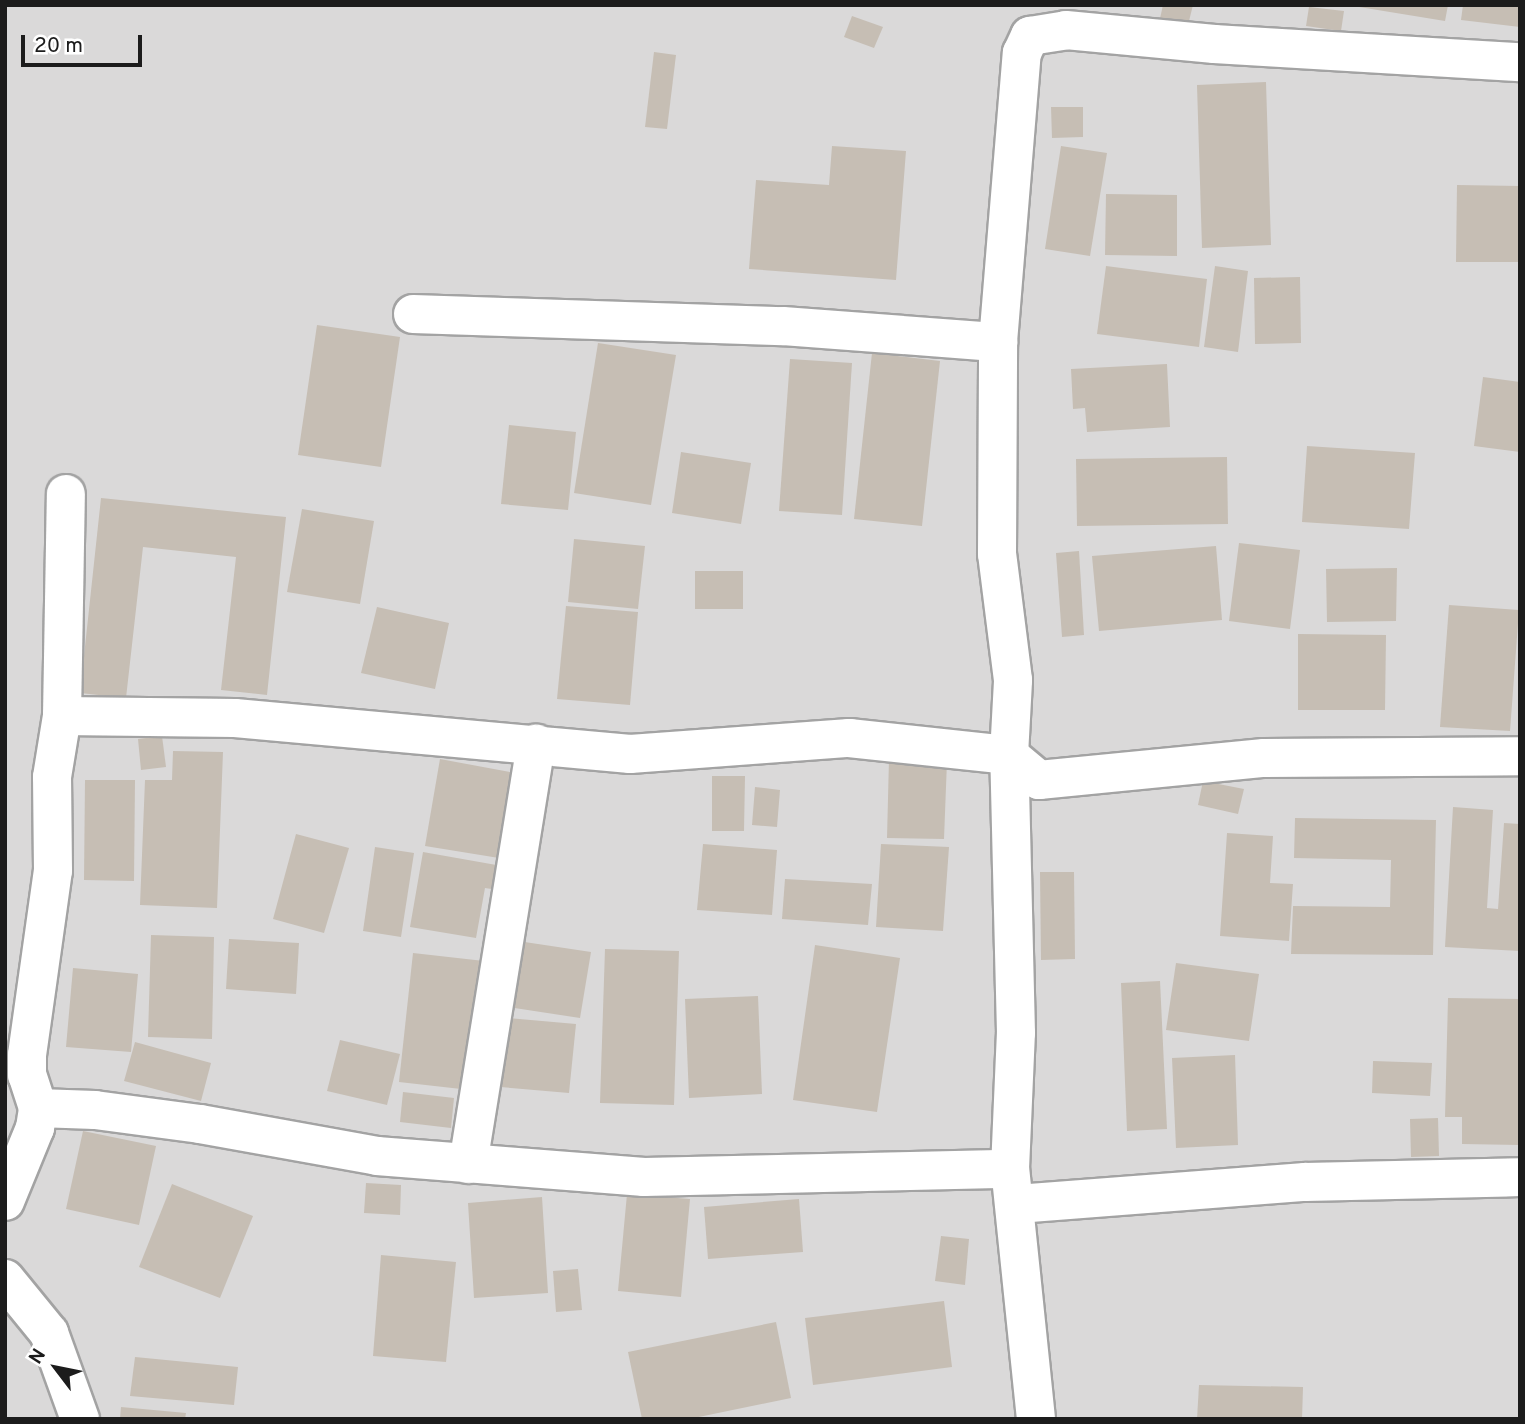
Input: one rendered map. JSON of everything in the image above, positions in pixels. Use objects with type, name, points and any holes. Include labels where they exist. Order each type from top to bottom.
[{"type":"street","points":[[1036,1419],[1014,1186],[1016,1033],[1009,755],[1013,680],[998,554],[998,342],[1022,54],[1030,36],[1066,30],[1214,44],[1520,62]]},
{"type":"street","points":[[414,314],[783,326],[998,342]]},
{"type":"street","points":[[5,1201],[35,1128],[38,1108],[27,1075],[27,1055],[52,871],[52,777],[62,716],[66,494]]},
{"type":"street","points":[[62,716],[235,719],[536,743],[629,754],[849,738],[1009,755],[1039,780],[1264,758],[1520,756]]},
{"type":"street","points":[[468,1164],[536,743]]},
{"type":"street","points":[[38,1108],[96,1110],[377,1156],[644,1177],[1014,1186],[1520,1177]]},
{"type":"street","points":[[5,1279],[49,1333],[80,1419]]},
{"type":"shaded area","points":[[5,5],[1520,5],[1520,1419],[5,1419]]},
{"type":"building","points":[[1163,5],[1193,5],[1187,29],[1159,23]]},
{"type":"building","points":[[1347,5],[1448,5],[1445,21]]},
{"type":"building","points":[[1463,5],[1520,5],[1520,27],[1461,20]]},
{"type":"building","points":[[1309,7],[1344,11],[1341,31],[1306,26]]},
{"type":"building","points":[[852,16],[883,27],[874,48],[844,37]]},
{"type":"building","points":[[654,52],[676,55],[667,129],[645,127]]},
{"type":"building","points":[[1266,82],[1271,245],[1202,248],[1197,85]]},
{"type":"building","points":[[1051,107],[1083,107],[1083,137],[1052,138]]},
{"type":"building","points":[[832,146],[906,151],[896,280],[749,269],[756,180],[829,185]]},
{"type":"building","points":[[1061,146],[1107,153],[1090,256],[1045,249]]},
{"type":"building","points":[[1457,185],[1520,186],[1520,262],[1456,262]]},
{"type":"building","points":[[1106,194],[1177,195],[1177,256],[1105,255]]},
{"type":"building","points":[[1106,266],[1207,279],[1199,347],[1097,334]]},
{"type":"building","points":[[1215,266],[1248,271],[1238,352],[1204,347]]},
{"type":"building","points":[[1300,277],[1301,343],[1255,344],[1254,278]]},
{"type":"building","points":[[317,325],[400,337],[381,467],[298,455]]},
{"type":"building","points":[[598,343],[676,355],[651,505],[574,493]]},
{"type":"building","points":[[872,353],[940,361],[922,526],[854,519]]},
{"type":"building","points":[[790,359],[852,363],[842,515],[779,511]]},
{"type":"building","points":[[1167,364],[1170,427],[1087,432],[1085,408],[1073,409],[1071,369]]},
{"type":"building","points":[[1483,377],[1520,382],[1520,452],[1474,446]]},
{"type":"building","points":[[509,425],[576,432],[568,510],[501,504]]},
{"type":"building","points":[[1307,446],[1415,453],[1409,529],[1302,522]]},
{"type":"building","points":[[681,452],[751,463],[741,524],[672,513]]},
{"type":"building","points":[[1227,457],[1228,524],[1077,526],[1076,459]]},
{"type":"building","points":[[101,498],[286,517],[267,695],[221,690],[236,557],[143,547],[126,698],[80,693]]},
{"type":"building","points":[[302,509],[374,521],[360,604],[287,592]]},
{"type":"building","points":[[574,539],[645,546],[638,609],[568,602]]},
{"type":"building","points":[[1239,543],[1300,550],[1290,629],[1229,621]]},
{"type":"building","points":[[1216,546],[1222,620],[1099,631],[1092,556]]},
{"type":"building","points":[[1079,551],[1084,635],[1062,637],[1056,553]]},
{"type":"building","points":[[1397,568],[1396,621],[1327,622],[1326,569]]},
{"type":"building","points":[[695,571],[743,571],[743,609],[695,609]]},
{"type":"building","points":[[1449,605],[1519,610],[1510,731],[1440,727]]},
{"type":"building","points":[[566,606],[638,612],[630,705],[557,699]]},
{"type":"building","points":[[377,607],[449,623],[435,689],[361,673]]},
{"type":"building","points":[[1298,634],[1386,635],[1385,710],[1298,710]]},
{"type":"building","points":[[162,736],[166,767],[141,770],[138,739]]},
{"type":"building","points":[[173,751],[223,752],[217,908],[140,905],[145,780],[172,780]]},
{"type":"building","points":[[440,759],[515,773],[499,858],[425,846]]},
{"type":"building","points":[[889,759],[947,761],[944,839],[887,838]]},
{"type":"building","points":[[712,776],[745,776],[744,831],[712,831]]},
{"type":"building","points":[[85,780],[135,780],[134,881],[84,880]]},
{"type":"building","points":[[1203,781],[1244,789],[1238,814],[1198,805]]},
{"type":"building","points":[[755,787],[780,790],[777,827],[752,825]]},
{"type":"building","points":[[1453,807],[1493,810],[1487,908],[1498,909],[1504,823],[1520,824],[1520,951],[1445,947]]},
{"type":"building","points":[[1295,818],[1436,820],[1433,955],[1291,954],[1293,906],[1390,907],[1391,860],[1294,858]]},
{"type":"building","points":[[1227,833],[1273,836],[1270,883],[1293,884],[1289,941],[1220,936]]},
{"type":"building","points":[[296,834],[349,848],[324,933],[273,919]]},
{"type":"building","points":[[703,844],[777,850],[772,915],[697,910]]},
{"type":"building","points":[[881,844],[949,847],[943,931],[876,927]]},
{"type":"building","points":[[375,847],[414,853],[401,937],[363,931]]},
{"type":"building","points":[[423,852],[502,866],[498,890],[485,888],[476,938],[410,927]]},
{"type":"building","points":[[1040,872],[1074,872],[1075,959],[1041,960]]},
{"type":"building","points":[[785,879],[872,884],[868,925],[782,919]]},
{"type":"building","points":[[151,935],[214,937],[212,1039],[148,1037]]},
{"type":"building","points":[[229,939],[299,943],[296,994],[226,989]]},
{"type":"building","points":[[518,941],[591,952],[580,1018],[508,1007]]},
{"type":"building","points":[[815,945],[900,958],[877,1112],[793,1100]]},
{"type":"building","points":[[605,949],[679,951],[674,1105],[600,1103]]},
{"type":"building","points":[[413,953],[484,961],[470,1090],[399,1082]]},
{"type":"building","points":[[1176,963],[1259,974],[1249,1041],[1166,1030]]},
{"type":"building","points":[[73,968],[138,974],[131,1052],[66,1047]]},
{"type":"building","points":[[1160,981],[1167,1129],[1127,1131],[1121,983]]},
{"type":"building","points":[[758,996],[762,1094],[689,1098],[685,999]]},
{"type":"building","points":[[1448,998],[1520,999],[1520,1145],[1462,1144],[1462,1117],[1445,1117]]},
{"type":"building","points":[[507,1018],[576,1024],[569,1093],[500,1087]]},
{"type":"building","points":[[340,1040],[400,1054],[387,1105],[327,1091]]},
{"type":"building","points":[[135,1042],[211,1063],[201,1101],[124,1081]]},
{"type":"building","points":[[1235,1055],[1238,1145],[1176,1148],[1172,1058]]},
{"type":"building","points":[[1373,1061],[1432,1063],[1430,1096],[1372,1093]]},
{"type":"building","points":[[403,1092],[454,1098],[451,1128],[400,1122]]},
{"type":"building","points":[[1438,1118],[1439,1156],[1411,1157],[1410,1119]]},
{"type":"building","points":[[83,1131],[156,1146],[139,1225],[66,1209]]},
{"type":"building","points":[[366,1183],[401,1185],[400,1215],[364,1213]]},
{"type":"building","points":[[172,1184],[253,1216],[220,1298],[139,1267]]},
{"type":"building","points":[[627,1194],[690,1199],[681,1297],[618,1291]]},
{"type":"building","points":[[542,1197],[548,1293],[474,1298],[468,1203]]},
{"type":"building","points":[[799,1199],[803,1252],[708,1259],[704,1207]]},
{"type":"building","points":[[941,1236],[969,1239],[965,1285],[935,1281]]},
{"type":"building","points":[[381,1255],[456,1262],[446,1362],[373,1356]]},
{"type":"building","points":[[578,1269],[582,1310],[556,1312],[553,1271]]},
{"type":"building","points":[[944,1301],[952,1367],[813,1385],[805,1318]]},
{"type":"building","points":[[776,1322],[791,1398],[689,1419],[642,1419],[628,1352]]},
{"type":"building","points":[[135,1357],[238,1367],[234,1405],[130,1396]]},
{"type":"building","points":[[1199,1385],[1303,1387],[1302,1419],[1197,1419]]},
{"type":"building","points":[[121,1407],[186,1413],[185,1419],[120,1419]]}]
